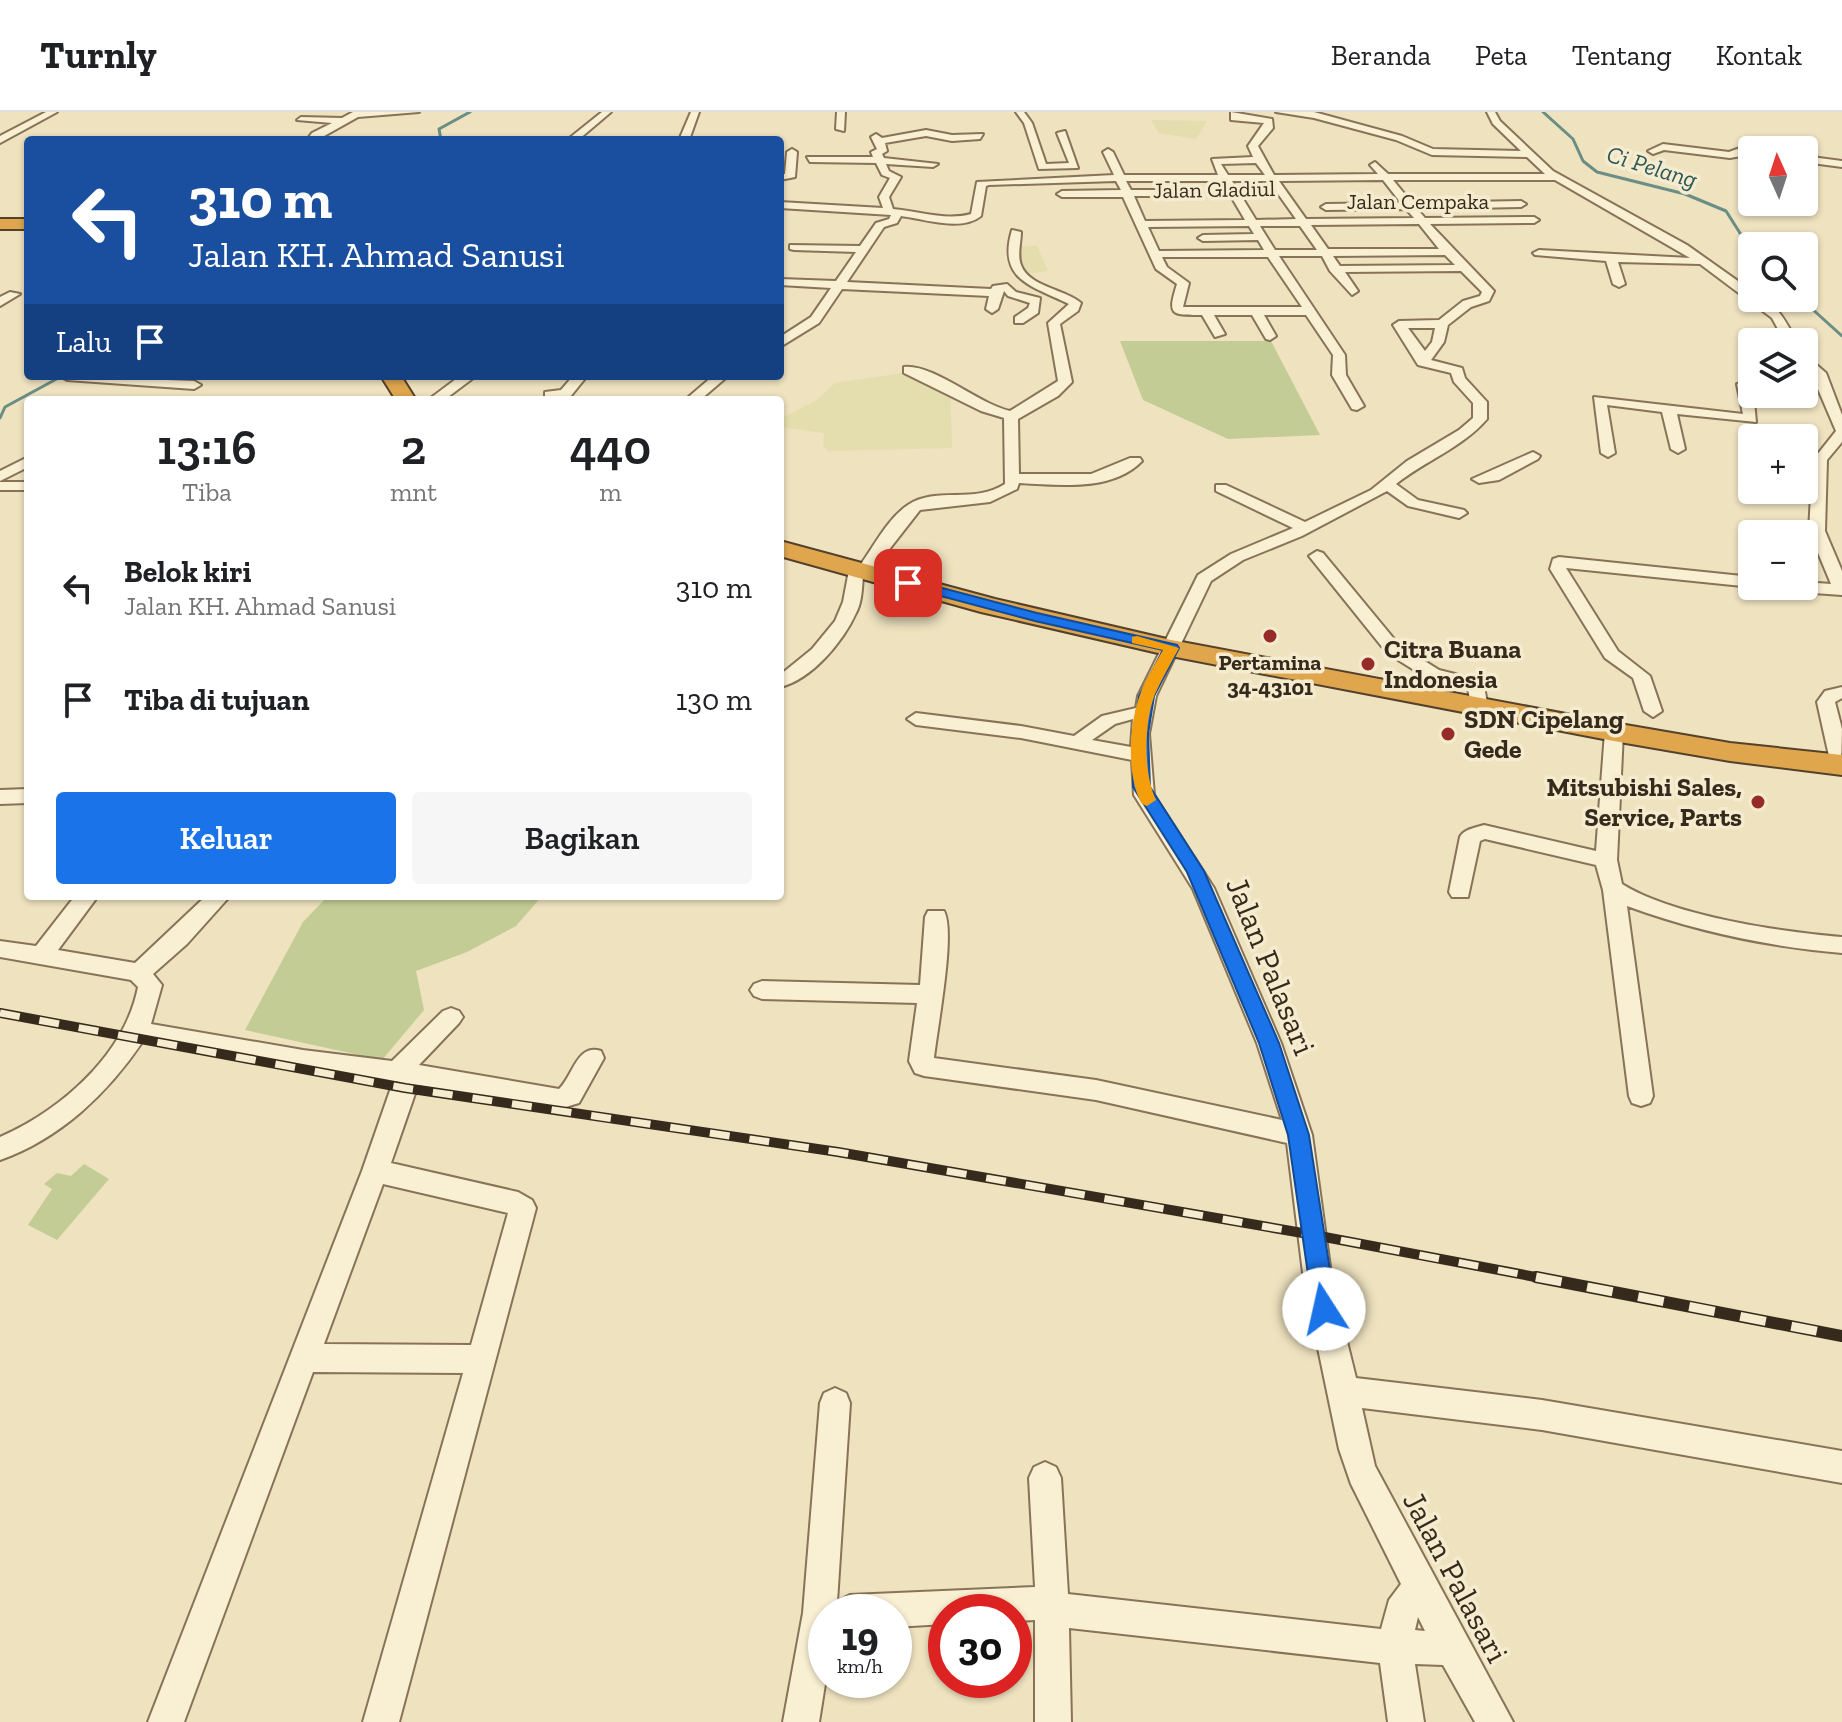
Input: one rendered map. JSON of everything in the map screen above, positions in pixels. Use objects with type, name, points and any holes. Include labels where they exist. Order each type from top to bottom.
[{"type":"highway","points":[[0,224],[24,224]]},
{"type":"highway","points":[[784,549],[1004,609],[1171,648],[1614,732],[1730,752],[1842,765]]},
{"type":"street","points":[[0,140],[53,112]]},
{"type":"street","points":[[301,120],[415,112]]},
{"type":"street","points":[[577,136],[607,112]]},
{"type":"street","points":[[686,136],[695,112]]},
{"type":"street","points":[[841,112],[841,129]]},
{"type":"street","points":[[1020,112],[1028,123],[1037,167],[1088,166]]},
{"type":"street","points":[[1235,112],[1234,118],[1269,121],[1268,128],[1253,146],[1282,193],[1286,207],[1302,222],[1352,291]]},
{"type":"street","points":[[1280,112],[1314,114],[1399,138],[1432,152],[1532,154]]},
{"type":"street","points":[[1491,112],[1496,122],[1555,177],[1592,194],[1640,226],[1704,260],[1738,286]]},
{"type":"street","points":[[314,136],[351,116]]},
{"type":"street","points":[[784,340],[815,320],[880,225],[893,221],[893,212],[884,197],[896,177],[885,173],[876,153],[882,151],[878,139],[926,133],[952,138],[980,136]]},
{"type":"street","points":[[1062,133],[1075,166]]},
{"type":"street","points":[[1653,151],[1667,147],[1728,155],[1738,152]]},
{"type":"street","points":[[1824,161],[1841,150]]},
{"type":"street","points":[[784,177],[790,177],[792,152]]},
{"type":"street","points":[[1108,152],[1165,274],[1183,283],[1176,306],[1178,311],[1309,311]]},
{"type":"street","points":[[810,159],[933,164]]},
{"type":"street","points":[[1220,159],[1227,192],[1250,208],[1252,222],[1261,237],[1339,355],[1339,375],[1357,406]]},
{"type":"street","points":[[1203,165],[1220,159],[1343,165]]},
{"type":"street","points":[[1818,160],[1842,164]]},
{"type":"street","points":[[1439,164],[1488,166],[1513,187],[1510,190]]},
{"type":"street","points":[[1359,165],[1391,165]]},
{"type":"street","points":[[1375,165],[1448,252],[1484,285],[1487,294],[1467,304],[1442,324],[1432,353],[1424,359],[1399,325],[1442,324]]},
{"type":"street","points":[[1101,166],[1129,166]]},
{"type":"street","points":[[784,205],[893,212],[951,220],[976,216],[981,184],[988,182],[1120,178],[1555,177]]},
{"type":"street","points":[[1383,192],[1413,191]]},
{"type":"street","points":[[1053,194],[1195,193]]},
{"type":"street","points":[[1282,193],[1296,193]]},
{"type":"street","points":[[1286,207],[1521,204]]},
{"type":"street","name":"Jalan Gladiul","points":[[1228,208],[1250,208]]},
{"type":"street","name":"Jalan Gladiul","points":[[1137,210],[1152,209]]},
{"type":"street","points":[[1507,220],[1517,230]]},
{"type":"street","name":"Jalan Cempaka","points":[[1143,224],[1534,220]]},
{"type":"street","points":[[1466,221],[1475,231]]},
{"type":"street","points":[[784,687],[843,622],[860,570],[890,539],[908,512],[925,505],[995,497],[1012,486],[1009,425],[1013,416],[1056,392],[1065,382],[1054,323],[1074,308],[1075,303],[1051,292],[1018,268],[1015,260],[1016,232]]},
{"type":"street","points":[[804,233],[791,252],[866,249]]},
{"type":"street","points":[[1196,238],[1261,237]]},
{"type":"street","points":[[1421,237],[1436,237]]},
{"type":"street","points":[[1312,239],[1327,238]]},
{"type":"street","points":[[1386,238],[1398,253]]},
{"type":"street","points":[[1150,239],[1165,239]]},
{"type":"street","points":[[1156,254],[1448,252]]},
{"type":"street","points":[[1539,253],[1704,260]]},
{"type":"street","points":[[1611,258],[1619,284]]},
{"type":"street","points":[[1334,269],[1463,268]]},
{"type":"street","points":[[784,282],[995,293]]},
{"type":"street","points":[[992,309],[997,288],[1007,287],[1012,294],[1036,301],[1034,310],[1019,320]]},
{"type":"street","points":[[0,302],[14,294]]},
{"type":"street","points":[[804,297],[829,298]]},
{"type":"street","points":[[1256,311],[1270,336]]},
{"type":"street","points":[[1207,312],[1219,334]]},
{"type":"street","points":[[1772,312],[1783,328]]},
{"type":"street","name":"Jalan Palasari","points":[[1424,359],[1427,365],[1455,368],[1459,379],[1480,402],[1480,419],[1474,427],[1388,485],[1237,557],[1204,578],[1147,696],[1140,755],[1144,795],[1203,888],[1269,1043],[1299,1135],[1318,1281],[1354,1449],[1362,1473],[1422,1583],[1452,1648],[1495,1722]]},
{"type":"street","points":[[909,370],[928,376],[985,409],[1013,416]]},
{"type":"street","points":[[1818,588],[1842,590],[1817,531],[1820,460],[1842,431],[1819,373]]},
{"type":"street","points":[[142,380],[199,383],[168,396]]},
{"type":"street","points":[[441,396],[463,380]]},
{"type":"street","points":[[549,392],[565,394],[577,380]]},
{"type":"street","points":[[697,396],[716,380]]},
{"type":"street","points":[[1608,453],[1599,400],[1751,419],[1749,408]]},
{"type":"street","points":[[1669,411],[1678,449]]},
{"type":"street","points":[[1479,479],[1494,477],[1533,456]]},
{"type":"street","points":[[1012,478],[1085,481],[1124,469],[1135,461]]},
{"type":"street","points":[[0,477],[24,463]]},
{"type":"street","points":[[1388,485],[1413,503],[1459,513]]},
{"type":"street","points":[[0,486],[24,486]]},
{"type":"street","points":[[1221,488],[1303,527]]},
{"type":"street","points":[[1317,556],[1393,649],[1433,674],[1477,685],[1479,708]]},
{"type":"street","points":[[1653,711],[1641,676],[1609,652],[1558,569],[1559,562],[1738,581]]},
{"type":"street","points":[[1842,692],[1831,695],[1826,702],[1842,765]]},
{"type":"street","points":[[1079,743],[1087,733],[1118,716],[1145,713]]},
{"type":"street","points":[[916,719],[1140,755]]},
{"type":"street","points":[[1614,732],[1606,860],[1614,890],[1641,1096]]},
{"type":"street","points":[[0,797],[24,796]]},
{"type":"street","points":[[1460,892],[1470,837],[1475,832],[1606,860]]},
{"type":"street","points":[[1614,890],[1636,902],[1670,912],[1809,943],[1842,945]]},
{"type":"street","points":[[42,955],[84,900]]},
{"type":"street","points":[[139,973],[179,938],[215,900]]},
{"type":"street","points":[[936,917],[921,1061],[924,1066],[1096,1090],[1299,1135]]},
{"type":"street","points":[[0,949],[139,973],[150,985],[150,999],[134,1030],[100,1081],[51,1122],[0,1149]]},
{"type":"street","points":[[762,990],[930,994]]},
{"type":"street","points":[[401,1073],[451,1017]]},
{"type":"street","points":[[134,1030],[202,1044],[564,1099],[570,1096],[592,1058]]},
{"type":"street","points":[[166,1722],[375,1171],[405,1088],[401,1073]]},
{"type":"street","points":[[375,1171],[518,1204],[523,1208],[381,1722]]},
{"type":"street","points":[[305,1358],[482,1359]]},
{"type":"street","points":[[1344,1391],[1542,1415],[1838,1466]]},
{"type":"street","points":[[832,1594],[835,1403]]},
{"type":"street","points":[[1045,1478],[1052,1606],[1053,1722]]},
{"type":"street","points":[[1406,1722],[1395,1647],[1401,1612],[1422,1583]]},
{"type":"street","points":[[912,1610],[1052,1606],[1282,1637],[1395,1647],[1452,1648]]},
{"type":"street","points":[[801,1722],[808,1697]]},
{"type":"shaded area","points":[[1151,120],[1207,121],[1196,139],[1159,133]]},
{"type":"shaded area","points":[[1018,246],[1037,246],[1048,271],[1027,274],[1017,264]]},
{"type":"shaded area","points":[[904,373],[950,380],[952,448],[828,451],[823,445],[824,433],[784,428],[784,417],[817,400],[835,383]]},
{"type":"green space","points":[[1120,341],[1271,341],[1320,435],[1228,439],[1143,400]]},
{"type":"green space","points":[[324,900],[539,900],[516,926],[467,952],[416,971],[424,1010],[382,1060],[245,1030],[303,922]]},
{"type":"green space","points":[[84,1164],[109,1179],[57,1240],[28,1225],[52,1189],[44,1184],[57,1173],[71,1176]]},
{"type":"waterway","points":[[440,136],[439,129],[470,112]]},
{"type":"waterway","name":"Ci Pelang","points":[[1543,112],[1573,139],[1583,161],[1597,172],[1685,194],[1726,211],[1739,232]]},
{"type":"waterway","name":"Ci Pelang","points":[[1815,312],[1842,336]]},
{"type":"waterway","points":[[25,396],[55,380]]},
{"type":"waterway","points":[[0,418],[5,407],[24,397]]},
{"type":"railway","points":[[0,1013],[405,1088],[838,1152],[1546,1279]]},
{"type":"railway","points":[[1536,1277],[1842,1336]]},
{"type":"slow traffic","points":[[1137,640],[1171,648],[1147,696],[1140,734],[1141,787],[1147,800]]},
{"type":"place","name":"Pertamina 34-43101","points":[[1270,636]]},
{"type":"place","name":"Citra Buana Indonesia","points":[[1368,664]]},
{"type":"place","name":"SDN Cipelang Gede","points":[[1448,734]]},
{"type":"place","name":"Mitsubishi Sales, Service, Parts","points":[[1758,802]]},
{"type":"route","points":[[908,583],[1035,617],[1171,648],[1147,696],[1140,734],[1141,787],[1195,871],[1269,1043],[1299,1135],[1324,1309]]}]
